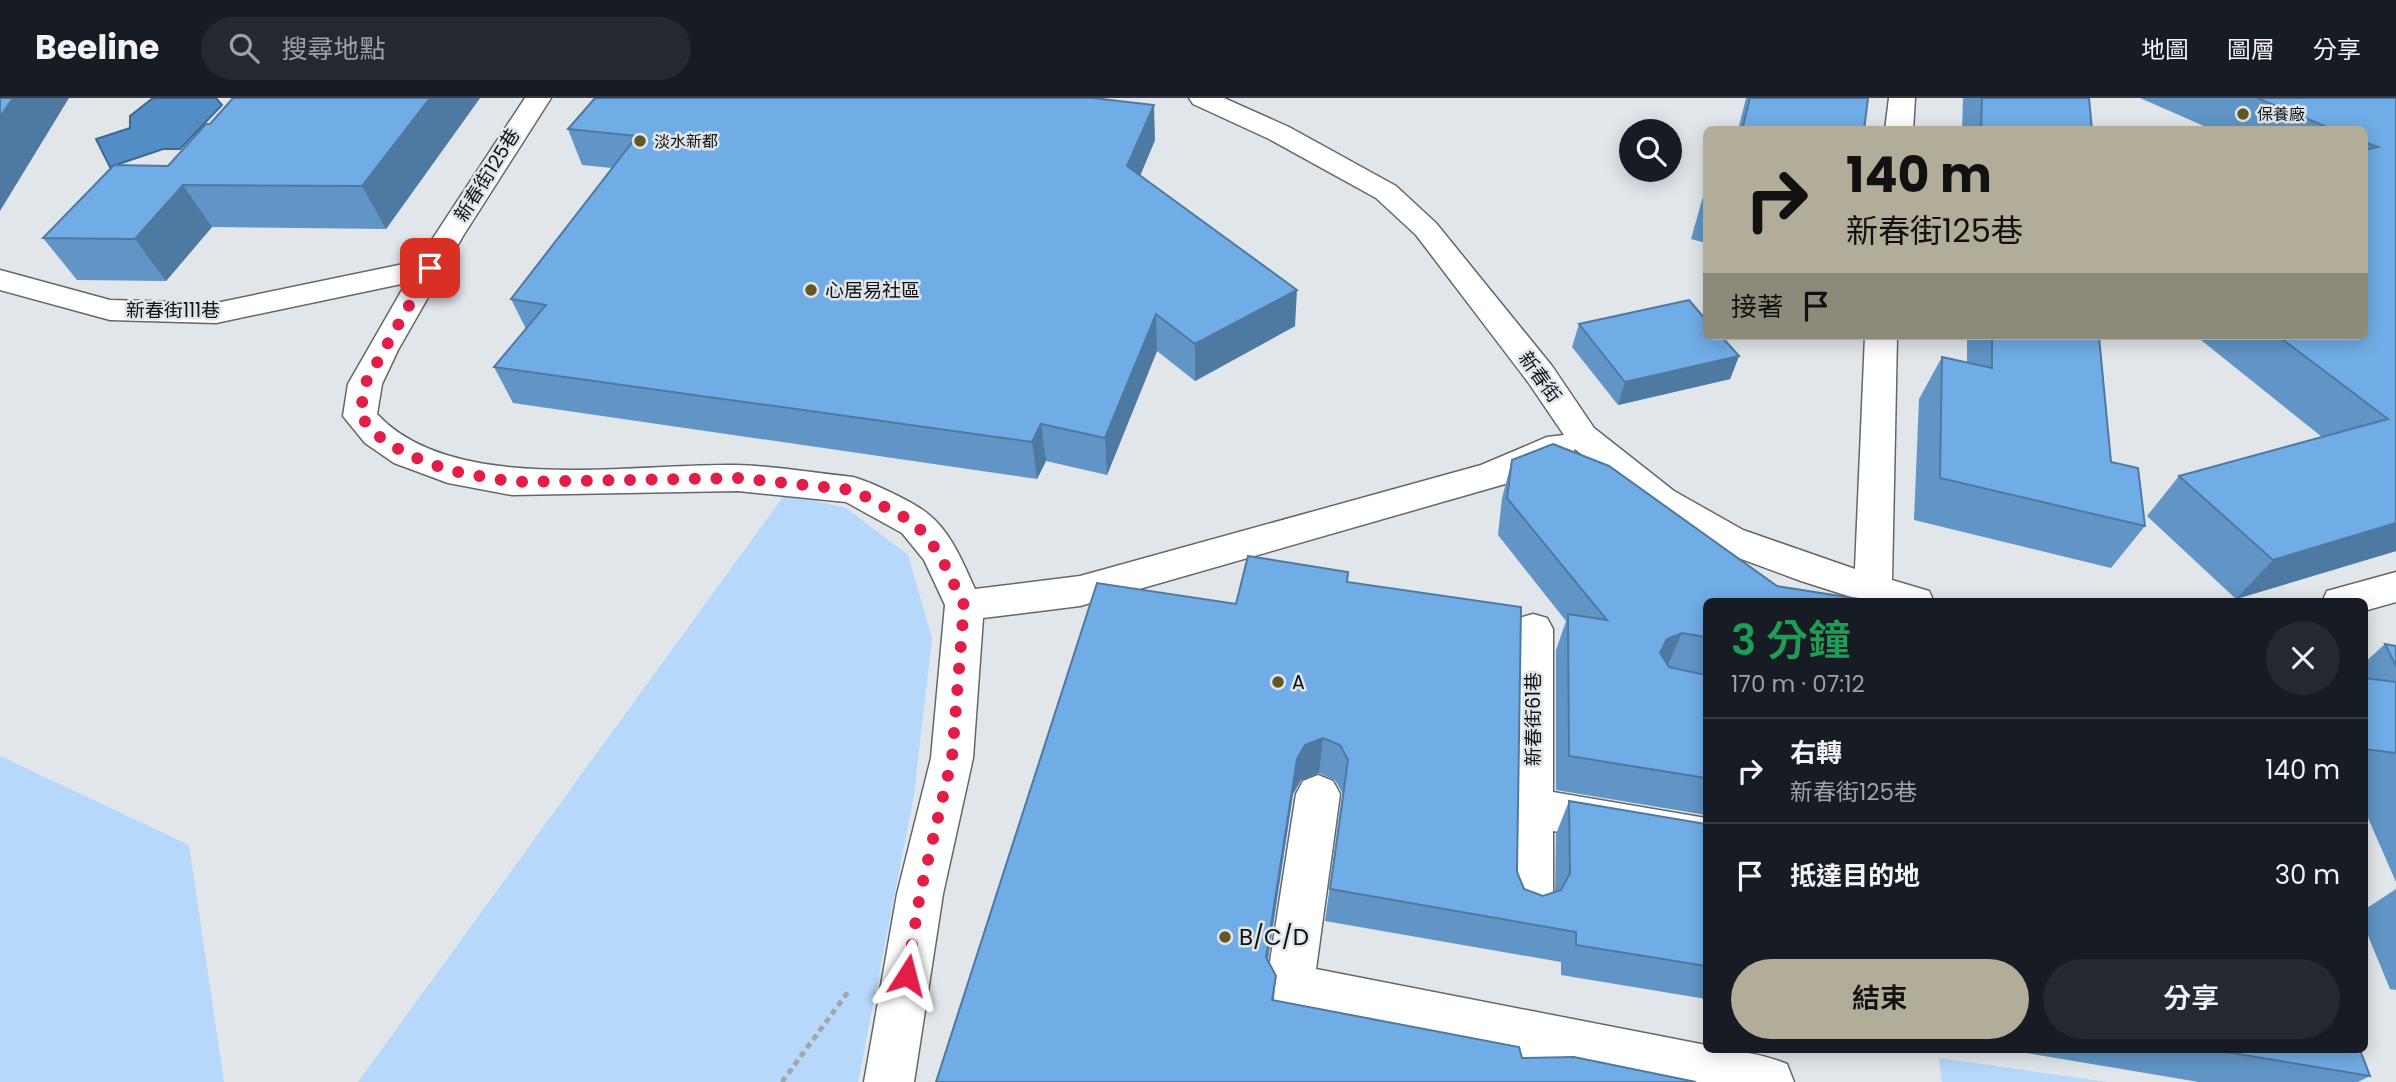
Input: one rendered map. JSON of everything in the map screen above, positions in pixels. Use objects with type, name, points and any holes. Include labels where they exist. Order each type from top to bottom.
[{"type":"street","name":"新春街125巷","points":[[538,98],[512,135],[430,268],[365,384],[360,416],[377,435],[406,454],[448,470],[512,482],[738,478],[853,490],[915,523],[939,553],[964,605]]},
{"type":"street","name":"新春街","points":[[1202,98],[1279,133],[1387,192],[1426,229],[1540,374],[1582,436],[1661,500],[1730,540],[1814,571],[1902,598]]},
{"type":"street","points":[[1899,126],[1902,98]]},
{"type":"street","name":"新春街111巷","points":[[0,280],[110,310],[216,313],[430,268]]},
{"type":"street","points":[[1873,589],[1881,340]]},
{"type":"street","points":[[889,1082],[920,894],[952,758],[964,605],[1080,591],[1492,475],[1582,436]]},
{"type":"street","points":[[2356,598],[2396,587]]},
{"type":"street","name":"新春街61巷","points":[[1530,904],[1533,629]]},
{"type":"street","points":[[1318,794],[1290,987],[1534,1033],[1769,1082]]},
{"type":"street","points":[[1532,808],[1703,837]]},
{"type":"street","points":[[1533,1082],[1534,1033]]},
{"type":"shaded area","points":[[785,494],[846,508],[908,555],[932,638],[914,795],[858,1082],[358,1082]]},
{"type":"shaded area","points":[[0,756],[189,845],[224,1082],[0,1082]]},
{"type":"shaded area","points":[[1939,1058],[2108,1082],[1942,1082]]},
{"type":"water","points":[[153,98],[216,98],[222,105],[180,149],[163,149],[110,167],[96,139],[130,128],[130,116]]},
{"type":"building","points":[[0,98],[13,98],[0,117]]},
{"type":"building","points":[[233,98],[430,98],[362,186],[183,185],[135,239],[43,238],[114,165],[168,166]]},
{"type":"building","name":"心居易社區","points":[[595,98],[1093,98],[1154,105],[1127,166],[1297,290],[1195,344],[1156,314],[1105,438],[1041,424],[1032,442],[494,367],[546,305],[511,299],[637,136],[568,129]]},
{"type":"building","points":[[1750,98],[1868,98],[1864,126],[1743,126]]},
{"type":"building","points":[[1982,98],[2089,98],[2092,126],[1981,126]]},
{"type":"building","points":[[2257,98],[2396,98],[2396,523],[2273,560],[2179,476],[2388,419],[2283,340],[2368,340],[2368,149],[2378,147],[2368,143],[2368,126],[2324,126]]},
{"type":"building","points":[[1689,300],[1703,316],[1703,340],[1725,340],[1739,356],[1625,382],[1579,324]]},
{"type":"building","points":[[1992,340],[2099,340],[2111,462],[2138,468],[2145,526],[1940,478],[1942,357],[1992,368]]},
{"type":"building","points":[[1553,444],[1609,466],[1777,586],[1853,598],[1703,598],[1703,636],[1682,633],[1667,639],[1660,653],[1669,667],[1703,674],[1703,778],[1569,756],[1568,614],[1607,620],[1507,498],[1512,460]]},
{"type":"building","points":[[1248,556],[1348,572],[1347,582],[1521,607],[1517,872],[1524,889],[1543,896],[1561,890],[1570,873],[1569,801],[1703,823],[1703,966],[1576,945],[1576,932],[1330,889],[1348,760],[1340,745],[1323,738],[1305,745],[1297,759],[1266,957],[1276,976],[1272,1000],[1519,1047],[1522,1058],[1574,1057],[1696,1082],[936,1082],[1097,583],[1236,604]]},
{"type":"building","points":[[2385,644],[2396,646],[2396,666]]},
{"type":"building","points":[[2368,678],[2396,682],[2396,753],[2368,750]]},
{"type":"building","points":[[2232,1053],[2361,1053],[2370,1076]]},
{"type":"place","name":"保養廠","points":[[2243,114]]},
{"type":"place","name":"淡水新都","points":[[640,141]]},
{"type":"place","name":"心居易社區","points":[[811,290]]},
{"type":"place","name":"A","points":[[1278,682]]},
{"type":"place","name":"B/C/D","points":[[1225,937]]},
{"type":"route","points":[[430,268],[365,384],[360,416],[377,435],[406,454],[448,470],[512,482],[738,478],[853,490],[915,523],[939,553],[964,605],[952,758],[920,894],[907,975]]}]
